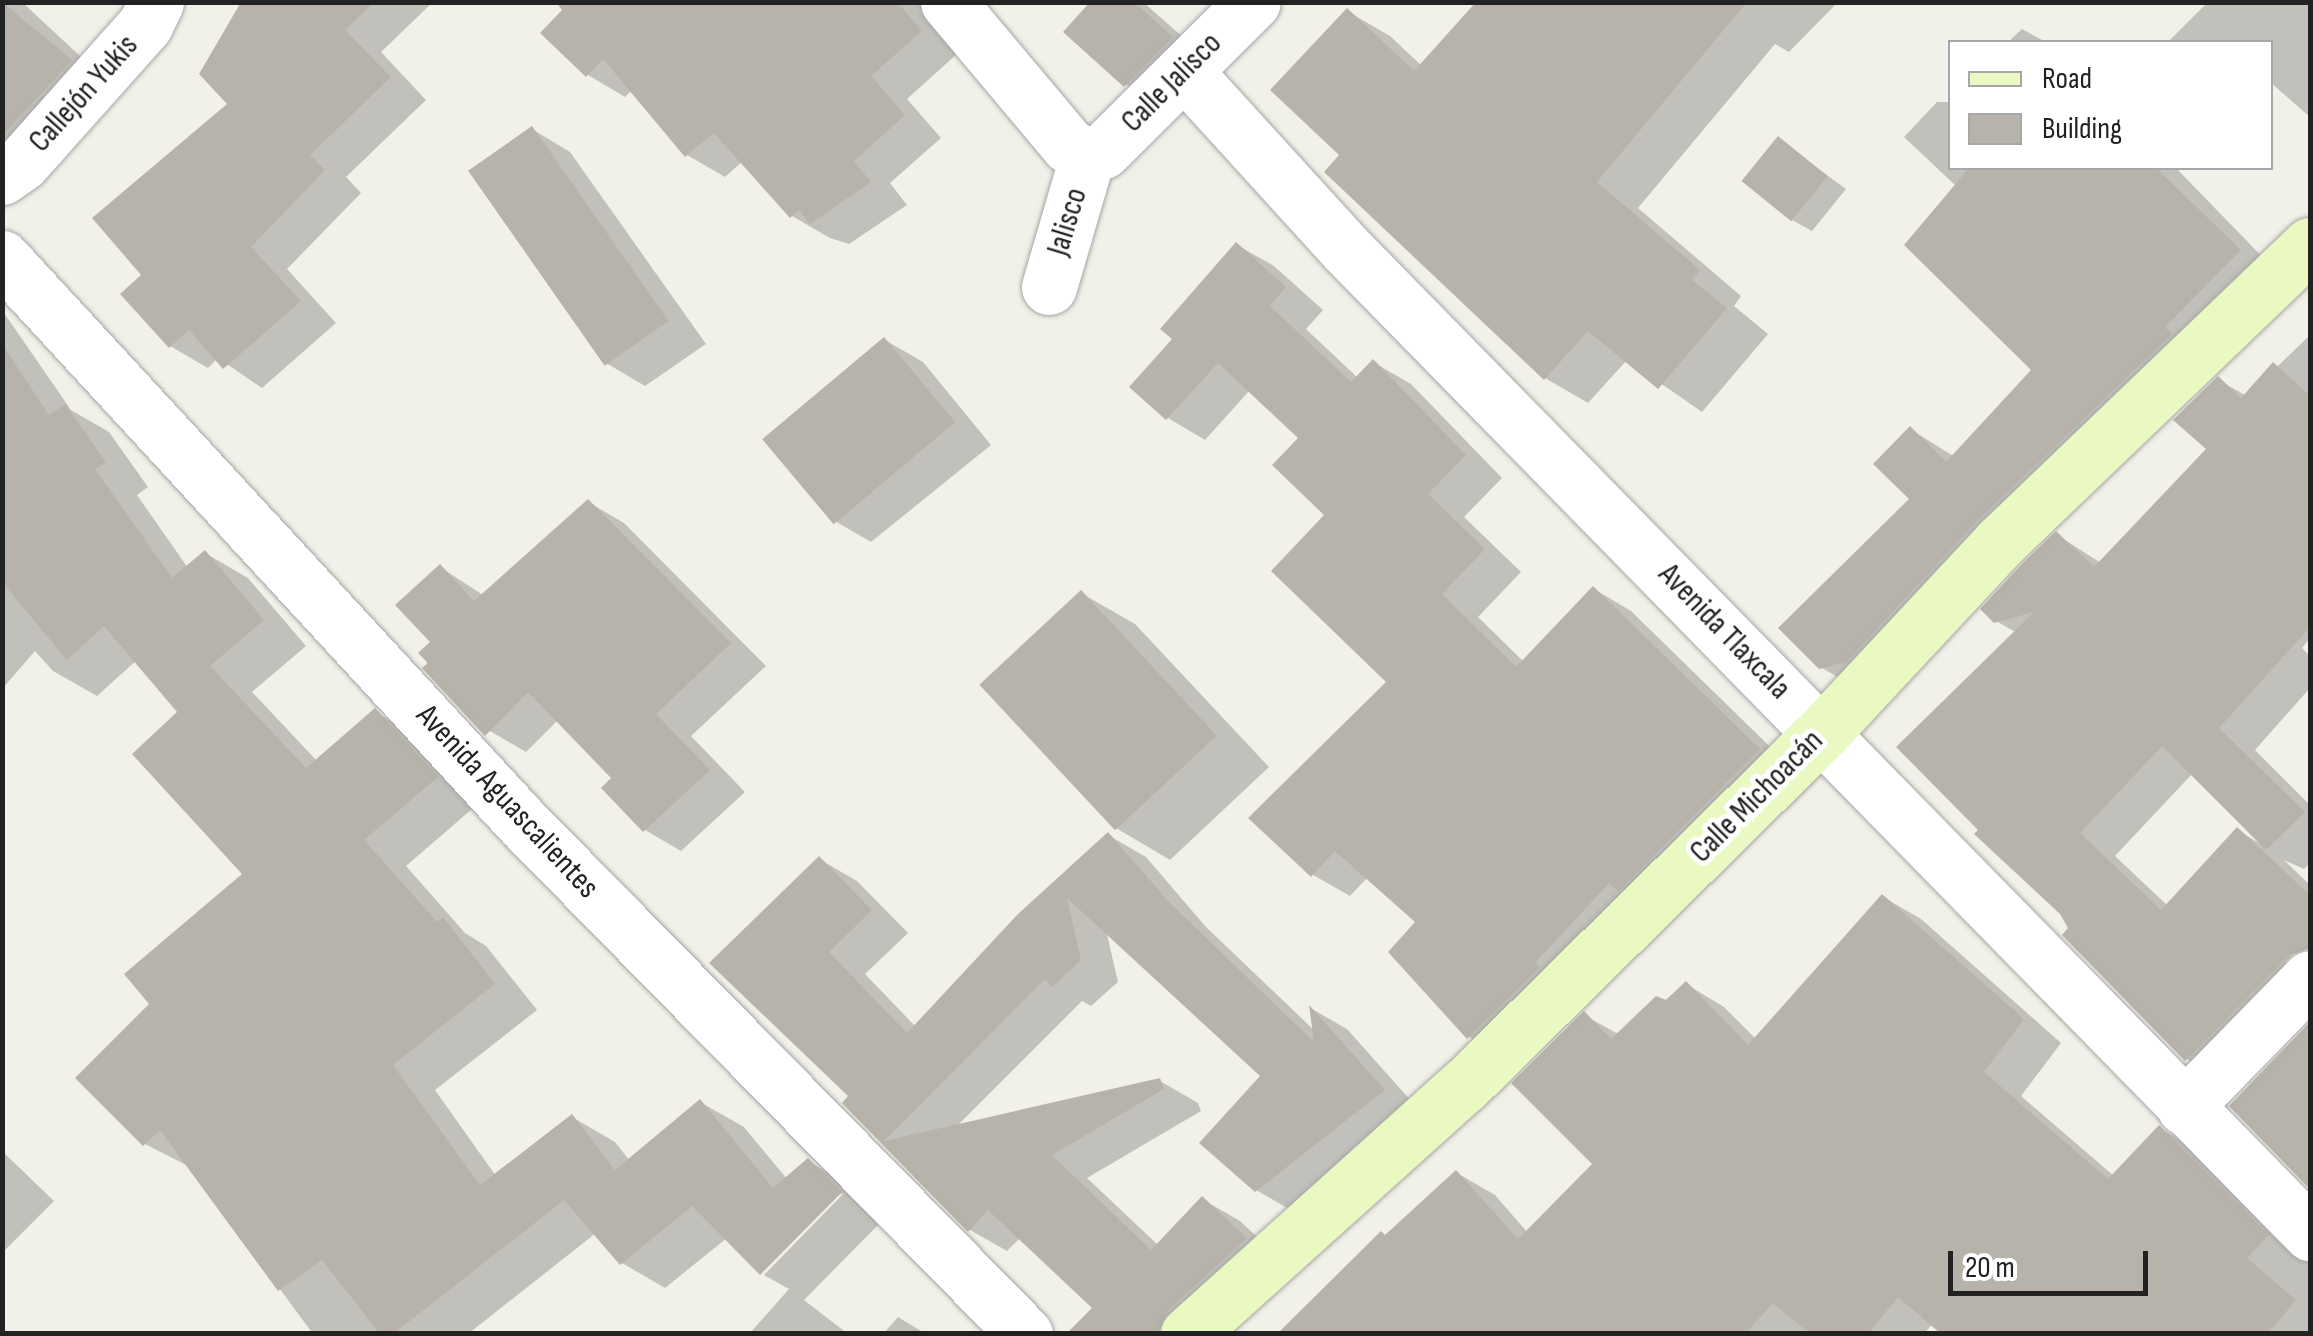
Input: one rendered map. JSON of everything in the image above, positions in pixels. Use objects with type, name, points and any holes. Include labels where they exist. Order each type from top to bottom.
[{"type":"street","name":"Callejón Yukis","points":[[2,177],[22,163],[146,25],[156,2]]},
{"type":"street","points":[[948,2],[1068,145],[1088,157]]},
{"type":"street","name":"Calle Jalisco","points":[[1088,157],[1103,151],[1253,2]]},
{"type":"street","name":"Avenida Tlaxcala","points":[[1184,71],[1346,248],[2310,1233]]},
{"type":"street","name":"Jalisco","points":[[1049,287],[1088,157]]},
{"type":"street","name":"Calle Michoacán","points":[[1188,1334],[1465,1085],[1822,733],[2000,542],[2310,245]]},
{"type":"street","name":"Avenida Aguascalientes","points":[[2,258],[521,821],[1025,1334]]},
{"type":"street","points":[[2184,1107],[2310,978]]},
{"type":"building","points":[[2,2],[72,60],[2,136]]},
{"type":"building","points":[[241,2],[374,2],[345,30],[391,77],[310,155],[325,170],[251,247],[301,301],[223,369],[189,330],[169,348],[120,294],[141,275],[92,218],[227,104],[199,74]]},
{"type":"building","points":[[556,2],[897,2],[922,31],[871,76],[905,115],[854,161],[871,182],[810,224],[799,210],[790,218],[714,133],[685,157],[603,59],[586,77],[540,33],[562,10]]},
{"type":"building","points":[[1090,2],[1134,2],[1173,37],[1124,87],[1063,32]]},
{"type":"building","points":[[1476,2],[1747,2],[1597,182],[1700,270],[1692,280],[1727,308],[1658,389],[1588,331],[1544,380],[1324,172],[1339,155],[1270,90],[1347,8],[1414,71]]},
{"type":"building","points":[[532,126],[669,321],[605,366],[468,171]]},
{"type":"building","points":[[1778,136],[1828,176],[1791,221],[1741,181]]},
{"type":"building","points":[[1967,170],[2158,170],[2241,250],[2165,327],[2172,334],[1978,520],[1846,662],[1819,669],[1778,628],[1909,499],[1873,464],[1910,426],[1946,462],[2031,370],[1904,245]]},
{"type":"building","points":[[1236,242],[1286,287],[1270,306],[1351,382],[1373,359],[1466,455],[1428,494],[1485,549],[1442,594],[1516,667],[1593,586],[1760,749],[1618,891],[1609,883],[1536,962],[1540,967],[1467,1039],[1388,952],[1415,922],[1335,851],[1311,877],[1248,818],[1386,682],[1271,571],[1324,515],[1272,465],[1298,438],[1218,363],[1166,420],[1129,387],[1172,339],[1160,329]]},
{"type":"building","points":[[884,337],[955,422],[834,524],[762,439]]},
{"type":"building","points":[[2,344],[49,415],[65,404],[106,462],[95,469],[172,578],[205,550],[264,620],[210,666],[306,768],[375,708],[438,777],[364,840],[437,922],[443,917],[495,984],[393,1065],[480,1185],[572,1114],[615,1170],[700,1099],[773,1188],[808,1158],[842,1192],[760,1275],[692,1206],[620,1265],[564,1200],[393,1334],[380,1334],[322,1260],[278,1291],[160,1130],[143,1146],[75,1078],[149,1004],[124,974],[242,874],[132,754],[177,712],[104,626],[67,660],[2,582]]},
{"type":"building","points":[[2273,362],[2310,396],[2310,627],[2219,728],[2305,812],[2266,850],[2162,746],[2080,833],[2161,910],[2237,827],[2310,895],[2310,948],[2288,956],[2185,1061],[2062,935],[2068,928],[2060,914],[1974,834],[1978,830],[1896,747],[2034,612],[1994,623],[1980,609],[2022,564],[2056,531],[2094,567],[2206,449],[2173,420],[2218,376],[2241,398]]},
{"type":"building","points":[[588,499],[731,643],[656,714],[710,770],[643,832],[601,788],[611,778],[528,692],[485,736],[422,668],[428,663],[418,653],[430,642],[395,605],[440,564],[474,601]]},
{"type":"building","points":[[1081,590],[1217,736],[1115,830],[979,685]]},
{"type":"building","points":[[1108,832],[1169,902],[1314,1042],[1309,1005],[1385,1090],[1255,1192],[1199,1143],[1260,1076],[1067,898],[1081,960],[1052,987],[1045,979],[884,1141],[1160,1078],[1164,1089],[1052,1155],[1151,1250],[1202,1196],[1247,1238],[1167,1311],[1158,1334],[1066,1334],[1092,1308],[988,1210],[968,1232],[842,1103],[848,1096],[709,963],[819,856],[872,910],[829,952],[907,1033],[1018,914]]},
{"type":"building","points":[[1882,894],[2024,1019],[1984,1072],[2108,1179],[2159,1125],[2269,1235],[2247,1258],[2296,1300],[2267,1334],[1941,1334],[1898,1297],[1868,1334],[1810,1334],[1773,1303],[1745,1334],[1277,1334],[1381,1231],[1385,1235],[1456,1170],[1518,1239],[1592,1164],[1511,1083],[1584,1011],[1611,1039],[1656,996],[1666,1000],[1686,981],[1748,1045]]},
{"type":"building","points":[[2310,1022],[2310,1189],[2229,1106]]}]
